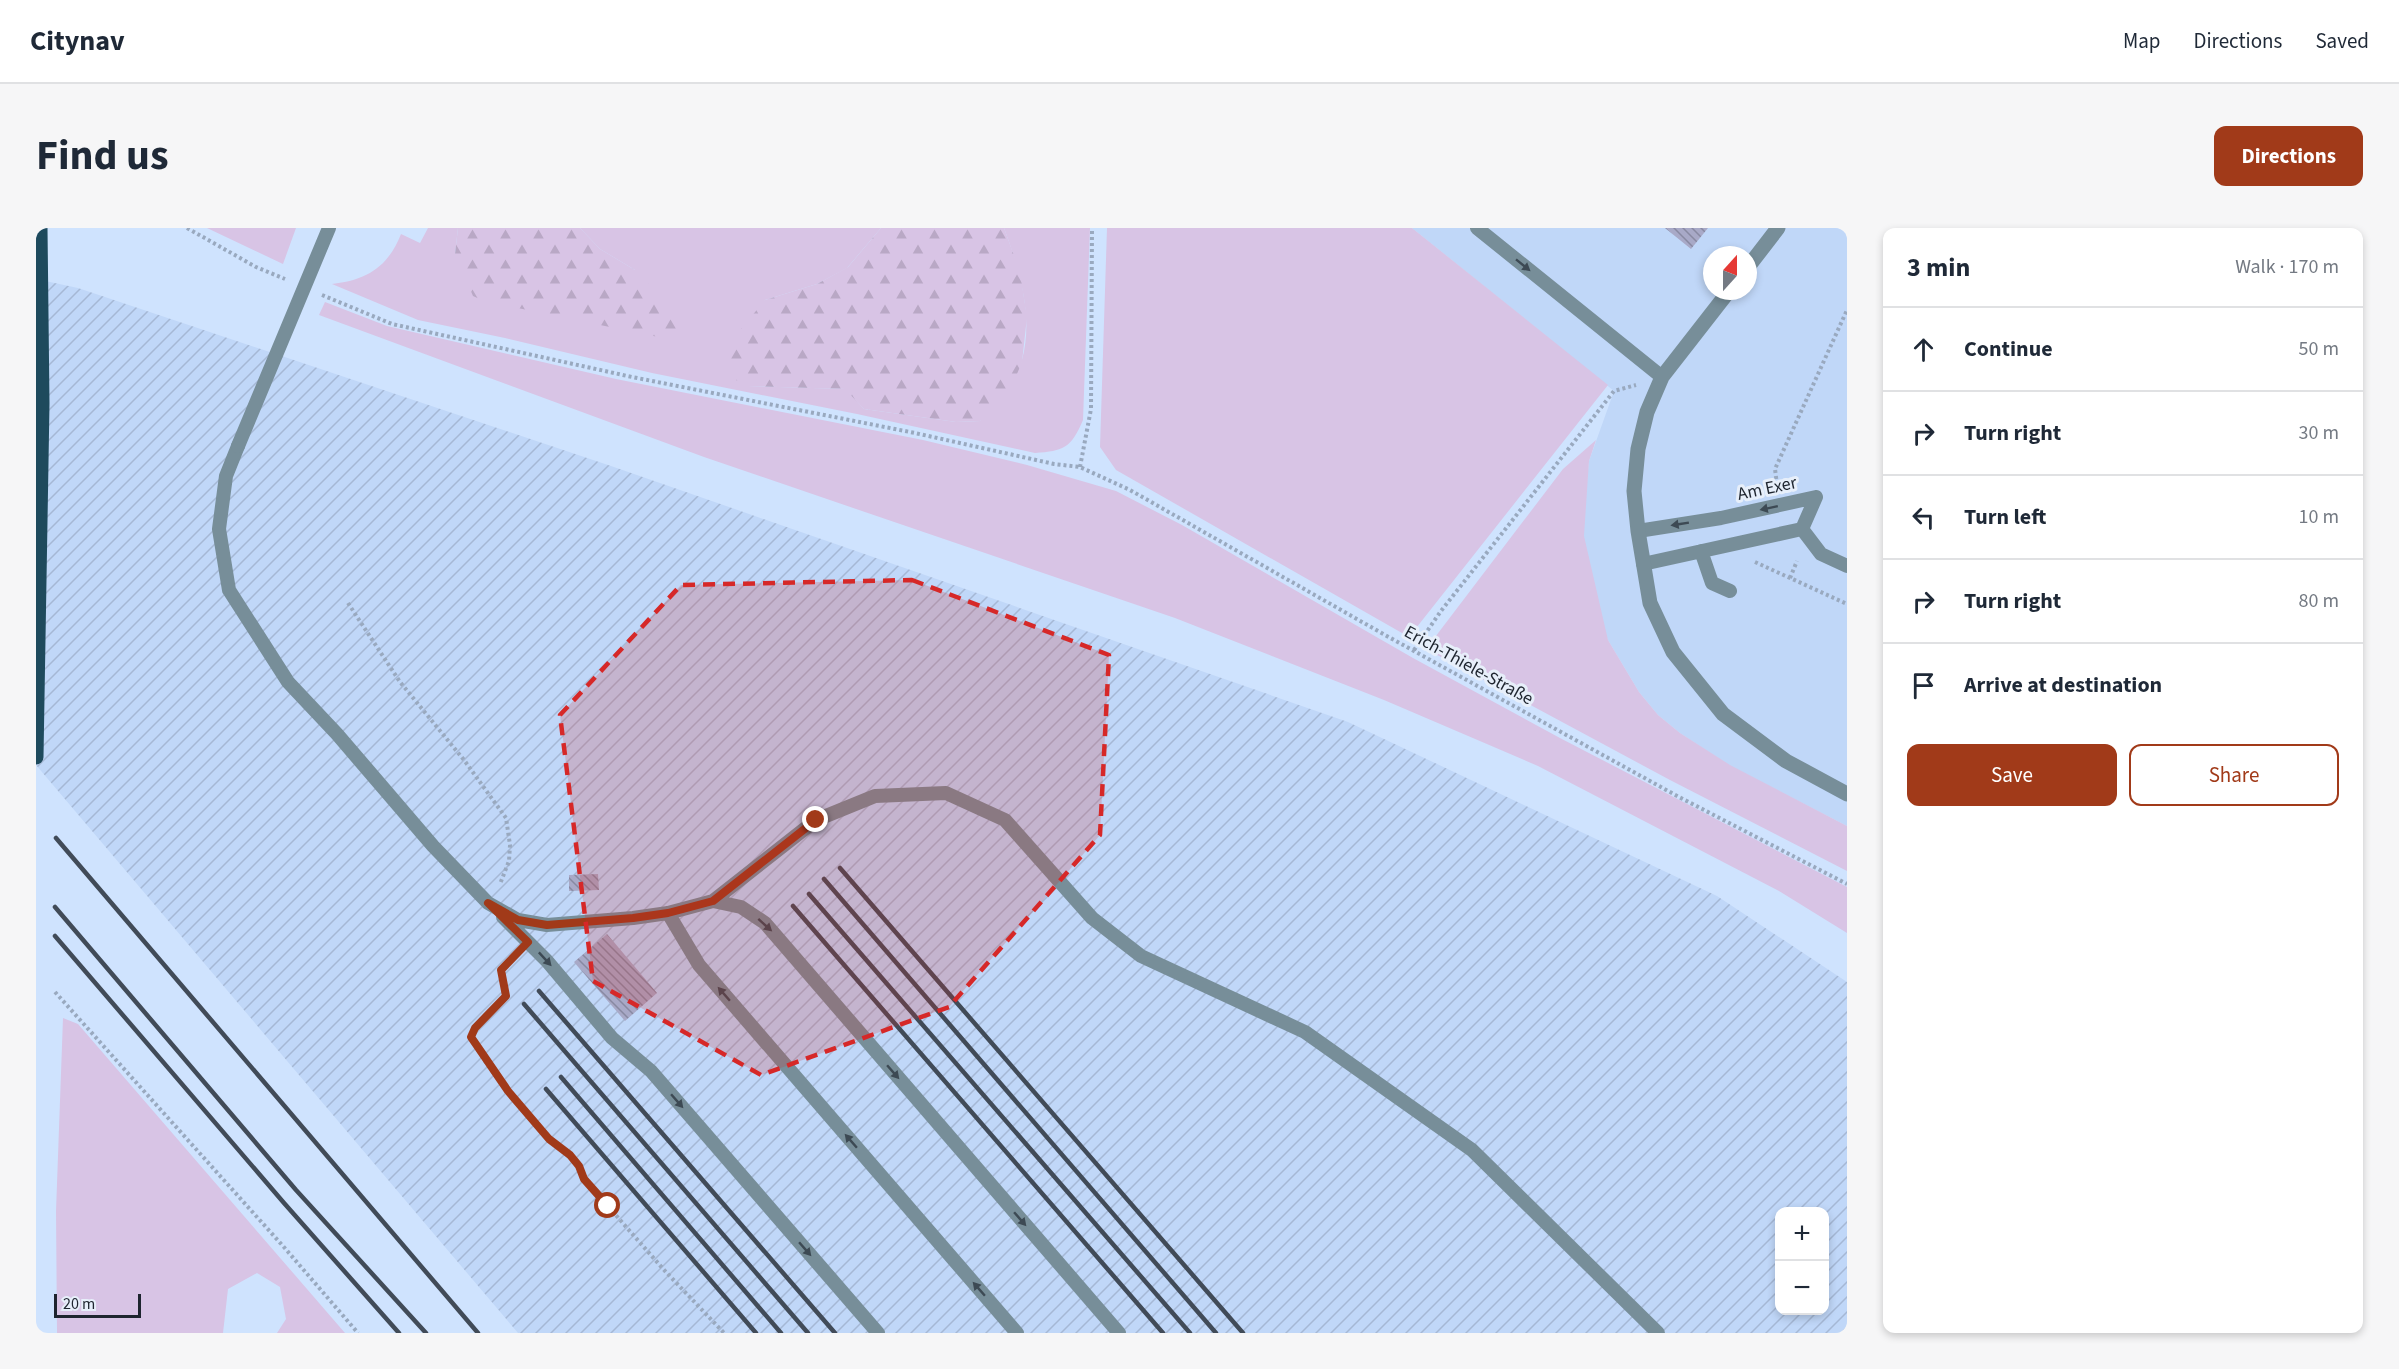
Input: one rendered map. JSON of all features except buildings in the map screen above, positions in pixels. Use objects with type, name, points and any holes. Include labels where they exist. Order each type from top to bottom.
[{"type":"main road","points":[[36,757],[42,392],[40,228]]},
{"type":"street","points":[[1757,255],[1778,228]]},
{"type":"street","points":[[1722,300],[1662,377],[1647,412],[1638,450],[1634,491],[1650,603],[1673,652],[1723,714],[1786,761],[1847,794]]},
{"type":"lane","points":[[329,228],[226,476],[219,529],[229,590],[288,682],[337,734],[433,846],[547,961],[612,1038],[651,1071],[878,1333]]},
{"type":"lane","points":[[1477,228],[1662,377]]},
{"type":"lane","name":"Am Exer","points":[[1638,531],[1722,518],[1816,497],[1802,529]]},
{"type":"lane","points":[[1643,564],[1802,529],[1821,554],[1847,566]]},
{"type":"lane","points":[[1701,551],[1712,583],[1730,591]]},
{"type":"lane","points":[[488,903],[518,920],[547,925],[668,913],[713,901],[816,820],[875,796],[945,793],[1005,820],[1092,918],[1140,956],[1305,1032],[1472,1150],[1659,1333]]},
{"type":"lane","points":[[713,901],[741,907],[765,923],[1119,1333]]},
{"type":"lane","points":[[668,913],[699,965],[1017,1333]]},
{"type":"path","points":[[187,228],[256,267],[287,280]]},
{"type":"path","points":[[1080,467],[1091,409],[1092,228]]},
{"type":"path","name":"Erich-Thiele-Straße","points":[[319,293],[392,324],[632,377],[915,433],[1054,464],[1080,467],[1130,490],[1679,796],[1847,884]]},
{"type":"path","points":[[1778,495],[1775,469],[1847,310]]},
{"type":"path","points":[[1414,650],[1441,611],[1614,391],[1662,377]]},
{"type":"path","points":[[1754,561],[1847,604]]},
{"type":"path","points":[[1790,578],[1797,561]]},
{"type":"path","points":[[348,603],[400,682],[464,760],[506,818],[510,845],[508,861],[502,882],[488,903]]},
{"type":"path","points":[[528,942],[501,970],[506,996],[475,1028],[471,1037],[508,1091],[549,1139],[570,1155],[579,1166],[584,1179],[665,1271],[724,1333]]},
{"type":"path","points":[[55,992],[358,1333]]},
{"type":"highlighted area","points":[[912,580],[1109,655],[1100,835],[949,1007],[761,1075],[593,981],[560,715],[681,585]]},
{"type":"shaded area","points":[[1412,228],[1847,228],[1847,826],[1730,766],[1680,733],[1658,715],[1639,692],[1608,640],[1586,582],[1583,522],[1589,461],[1614,391]]},
{"type":"shaded area","points":[[36,279],[78,288],[611,466],[1348,722],[1717,896],[1847,982],[1847,1333],[518,1333],[36,765]]},
{"type":"green space","points":[[207,228],[296,228],[283,264]]},
{"type":"green space","points":[[428,228],[458,228],[455,254],[635,270],[600,249],[580,228],[881,228],[847,268],[817,284],[765,300],[748,386],[846,389],[864,409],[956,422],[980,421],[1010,381],[1022,360],[1026,310],[1015,260],[1004,228],[1090,228],[1083,420],[1075,437],[1065,446],[1053,451],[1035,453],[652,373],[418,320],[332,284],[356,279],[375,270],[390,255],[401,234],[420,243]]},
{"type":"green space","points":[[458,228],[580,228],[600,249],[635,270],[686,321],[668,339],[484,301],[473,296],[455,254]]},
{"type":"green space","points":[[881,228],[1004,228],[1020,272],[1027,317],[1022,362],[1006,400],[980,421],[956,422],[864,409],[845,389],[748,386],[728,376],[723,362],[731,341],[765,300],[817,284],[848,267]]},
{"type":"green space","points":[[1107,228],[1412,228],[1608,385],[1409,637],[1116,470],[1100,447]]},
{"type":"green space","points":[[325,302],[387,326],[616,379],[923,440],[1027,465],[1116,491],[1182,525],[1413,658],[1560,738],[1847,887],[1847,933],[1779,891],[1538,766],[1384,700],[1175,618],[704,457],[319,315]]},
{"type":"green space","points":[[1596,440],[1589,461],[1584,536],[1608,640],[1639,692],[1658,715],[1680,733],[1730,765],[1847,826],[1847,871],[1670,780],[1426,649],[1563,469]]},
{"type":"green space","points":[[63,1018],[78,1024],[345,1333],[277,1333],[286,1319],[280,1287],[257,1273],[228,1289],[223,1333],[57,1333],[56,1211]]},
{"type":"railway","points":[[56,838],[478,1333]]},
{"type":"railway","points":[[840,868],[1243,1333]]},
{"type":"railway","points":[[824,879],[1216,1333]]},
{"type":"railway","points":[[809,894],[1190,1333]]},
{"type":"railway","points":[[793,906],[1163,1333]]},
{"type":"railway","points":[[55,907],[296,1190],[426,1333]]},
{"type":"railway","points":[[55,936],[399,1333]]},
{"type":"railway","points":[[539,991],[835,1333]]},
{"type":"railway","points":[[524,1004],[808,1333]]},
{"type":"railway","points":[[561,1077],[781,1333]]},
{"type":"railway","points":[[546,1089],[756,1333]]},
{"type":"route","points":[[608,1206],[584,1179],[579,1166],[570,1155],[549,1139],[508,1091],[471,1037],[475,1028],[506,996],[501,970],[528,942],[488,903],[518,920],[547,925],[668,913],[713,901],[816,820]]}]
